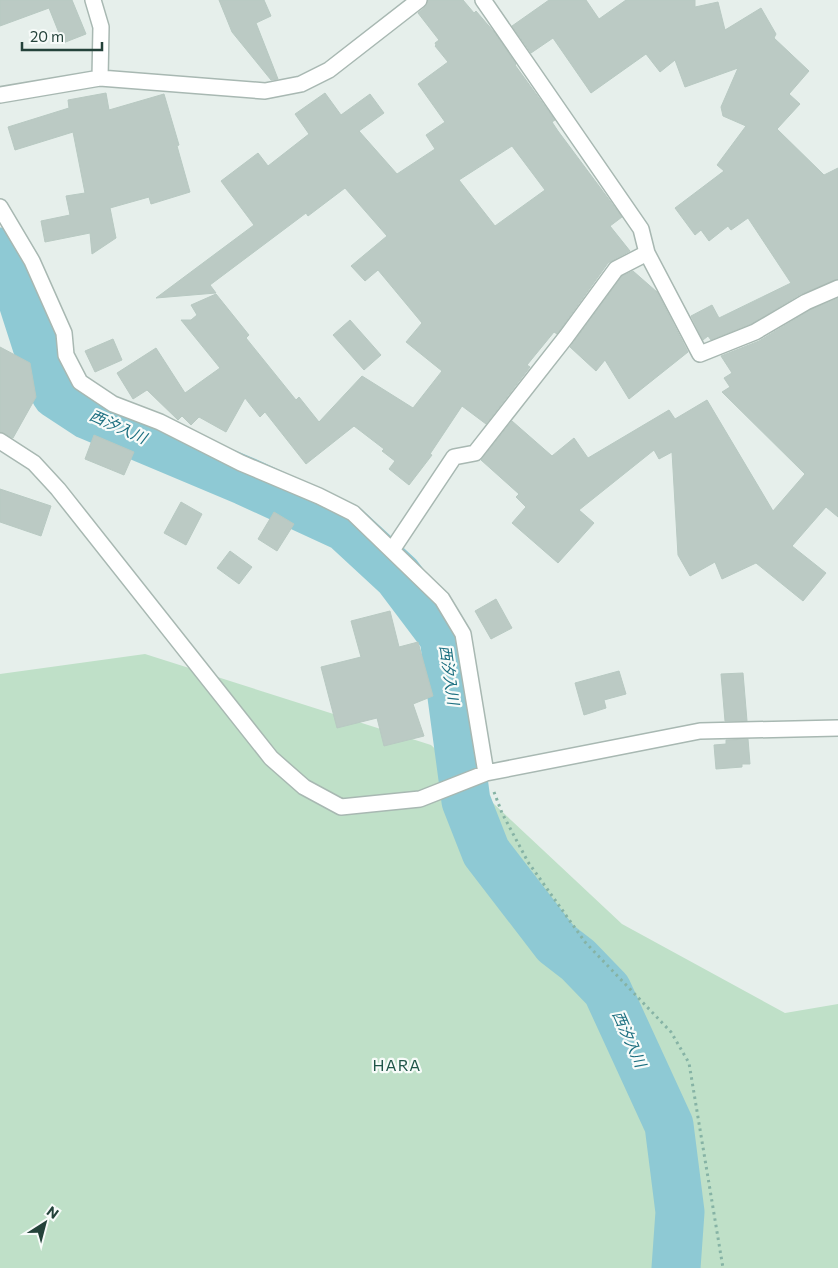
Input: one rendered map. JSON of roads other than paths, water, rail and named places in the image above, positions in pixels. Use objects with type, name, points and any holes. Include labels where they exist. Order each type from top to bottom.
[{"type":"street","points":[[93,0],[101,27],[100,78]]},
{"type":"street","points":[[0,95],[100,78],[265,91],[301,84],[329,70],[419,0]]},
{"type":"street","points":[[483,0],[641,229],[646,253],[700,354],[755,332],[806,302],[838,288]]},
{"type":"street","points":[[0,207],[32,261],[64,333],[66,355],[80,382],[114,404],[160,422],[241,463],[319,496],[353,513],[442,599],[463,634],[486,773]]},
{"type":"street","points":[[392,550],[454,456],[475,454],[616,269],[646,253]]},
{"type":"street","points":[[0,441],[34,463],[58,489],[271,758],[304,787],[340,807],[420,799],[486,773],[700,731],[838,728]]},
{"type":"waterway","name":"西汐入川","points":[[0,252],[20,293],[47,377],[56,394],[88,415],[245,481],[345,527],[398,576],[444,637],[466,801],[486,852],[556,943],[578,960],[607,990],[669,1125],[680,1212],[676,1268]]},
{"type":"district","name":"HARA","points":[[397,1065]]}]
